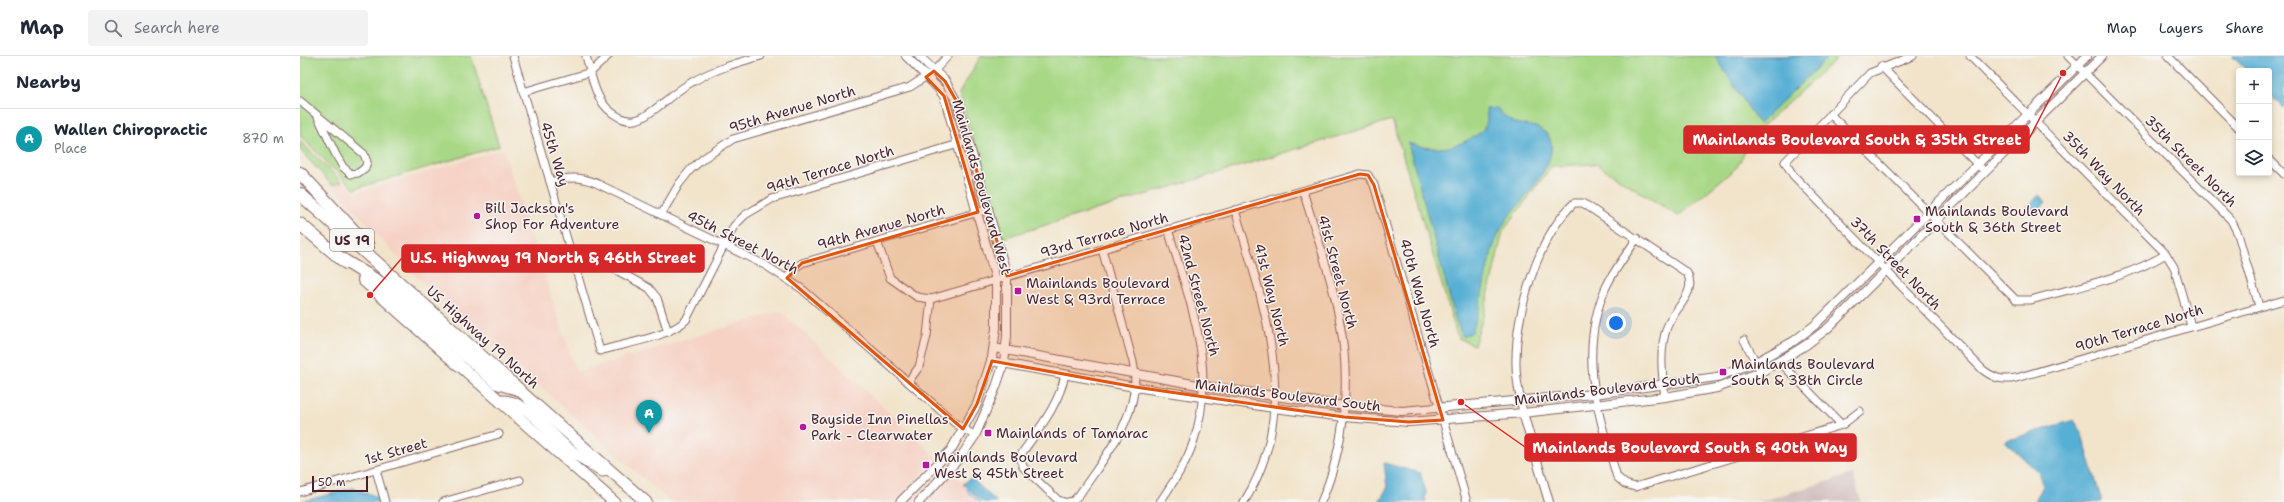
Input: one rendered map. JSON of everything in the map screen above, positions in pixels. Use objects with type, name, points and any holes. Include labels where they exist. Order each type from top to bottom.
[{"type":"highway","points":[[300,174],[347,223],[403,286]]},
{"type":"highway","name":"US Highway 19 North","points":[[300,194],[646,502]]},
{"type":"highway","name":"US 19","points":[[300,224],[614,502]]},
{"type":"highway","points":[[340,258],[392,290],[497,383],[518,389]]},
{"type":"highway","points":[[500,400],[510,400],[521,406],[570,451],[629,487]]},
{"type":"street","name":"45th Way","points":[[513,56],[600,351]]},
{"type":"street","points":[[586,56],[598,98],[604,106],[623,119],[636,120],[646,116],[688,84],[749,58],[761,56]]},
{"type":"street","points":[[523,92],[590,72],[608,56]]},
{"type":"street","name":"Mainlands Boulevard West","points":[[900,502],[951,450],[977,404],[992,361],[996,328],[996,280],[944,96],[906,56]]},
{"type":"street","name":"Mainlands Boulevard West","points":[[920,56],[952,91],[989,209],[1007,276],[1008,313],[1004,363],[986,414],[975,436],[962,455],[920,502]]},
{"type":"street","name":"95th Avenue North","points":[[661,215],[679,184],[691,169],[734,139],[910,87],[934,71],[948,56]]},
{"type":"street","points":[[1914,56],[1881,66],[1870,72],[1830,114],[1928,214],[2016,300],[2031,300],[2122,274],[2151,263],[2166,254]]},
{"type":"street","name":"35th Way North","points":[[1970,56],[2166,254],[2174,267],[2191,326]]},
{"type":"street","name":"35th Street North","points":[[2068,56],[2231,220],[2238,234],[2259,306]]},
{"type":"street","name":"Mainlands Boulevard South","points":[[994,348],[1136,375],[1204,386],[1345,406],[1402,411],[1440,409],[1594,394],[1717,378],[1756,362],[1794,340],[1815,325],[2028,116],[2086,56]]},
{"type":"street","name":"Mainlands Boulevard South","points":[[992,361],[1135,387],[1274,408],[1344,417],[1409,422],[1523,413],[1666,398],[1717,388],[1761,372],[1806,345],[1828,328],[2102,56]]},
{"type":"street","points":[[2168,56],[2236,125]]},
{"type":"street","points":[[1881,66],[1985,172]]},
{"type":"street","points":[[300,101],[364,154],[367,162],[365,168],[358,173],[351,174],[343,167],[318,117]]},
{"type":"street","name":"37th Street North","points":[[1830,114],[1788,156],[1785,162],[1789,170],[1878,264],[1983,370],[2001,380]]},
{"type":"street","name":"94th Terrace North","points":[[600,351],[668,332],[680,326],[686,320],[734,226],[745,215],[772,199],[969,142]]},
{"type":"street","points":[[2272,161],[2284,174]]},
{"type":"street","name":"93rd Terrace North","points":[[931,299],[1360,174],[1368,175]]},
{"type":"street","name":"40th Way North","points":[[1368,175],[1374,184],[1467,502]]},
{"type":"street","name":"45th Street North","points":[[550,182],[569,177],[584,178],[787,278],[802,289],[963,429],[975,436]]},
{"type":"street","name":"41st Street North","points":[[1303,191],[1340,323],[1344,352],[1344,417],[1334,466],[1321,502]]},
{"type":"street","points":[[1549,502],[1523,413],[1516,364],[1517,342],[1527,290],[1537,263],[1550,236],[1567,210],[1574,203],[1583,203],[1637,238],[1687,273],[1691,279],[1691,288],[1667,327],[1663,349],[1664,386],[1666,398]]},
{"type":"street","name":"94th Avenue North","points":[[787,278],[793,269],[802,263],[989,209]]},
{"type":"street","name":"41st Way North","points":[[1235,210],[1271,334],[1274,361],[1274,408],[1265,451],[1257,475],[1244,502]]},
{"type":"street","name":"42nd Street North","points":[[1160,502],[1182,467],[1193,444],[1204,397],[1202,352],[1199,338],[1168,229]]},
{"type":"street","points":[[1637,238],[1607,286],[1597,312],[1592,344],[1594,394],[1596,405],[1617,477],[1625,484],[1635,487],[1842,425],[1860,411]]},
{"type":"street","points":[[877,241],[890,278],[917,298],[931,299],[927,336],[919,367],[908,382]]},
{"type":"street","points":[[1068,502],[1073,501],[1079,495],[1118,436],[1127,418],[1135,387],[1136,375],[1102,249]]},
{"type":"street","points":[[576,270],[590,266],[607,265],[649,288],[657,298],[668,332]]},
{"type":"street","name":"90th Terrace North","points":[[2001,380],[2016,378],[2259,306],[2284,300]]},
{"type":"street","points":[[1744,340],[1761,372]]},
{"type":"street","points":[[1779,361],[1842,425]]},
{"type":"street","points":[[1064,502],[1058,500],[1023,467],[1020,460],[1022,453],[1057,400],[1063,387],[1065,374]]},
{"type":"street","name":"1st Street","points":[[300,492],[499,434]]},
{"type":"street","points":[[376,470],[385,502]]},
{"type":"street","points":[[443,502],[520,480]]},
{"type":"highlighted area","points":[[934,71],[945,81],[957,102],[1007,276],[1360,174],[1368,175],[1374,185],[1443,420],[1409,422],[1344,417],[1135,387],[992,361],[977,404],[963,429],[787,278],[802,263],[978,212],[944,96],[926,77]]},
{"type":"shaded area","points":[[503,149],[576,372],[781,311],[937,458],[895,502],[670,502],[411,272],[332,185],[342,182],[356,193]]},
{"type":"shaded area","points":[[943,464],[946,466],[914,502],[906,502]]},
{"type":"shaded area","points":[[952,472],[964,484],[983,502],[925,502]]},
{"type":"shaded area","points":[[1853,474],[1861,502],[1758,502]]},
{"type":"green space","points":[[300,56],[471,56],[499,146],[354,189],[300,136]]},
{"type":"green space","points":[[981,56],[1839,56],[1753,135],[1737,167],[1678,216],[1596,164],[1552,166],[1503,231],[1484,314],[1474,345],[1458,338],[1392,120],[1003,238],[959,93]]},
{"type":"green space","points":[[300,141],[342,182],[332,185],[300,150]]},
{"type":"water","points":[[1715,56],[1829,56],[1759,124]]},
{"type":"water","points":[[2232,56],[2284,56],[2284,108],[2272,96],[2272,68],[2244,68]]},
{"type":"water","points":[[1497,108],[1504,116],[1513,122],[1533,126],[1543,130],[1550,139],[1552,148],[1544,170],[1499,232],[1490,260],[1477,318],[1472,332],[1463,337],[1456,321],[1408,143],[1433,148],[1456,145],[1480,133],[1485,127],[1487,119],[1486,109]]},
{"type":"water","points":[[2039,195],[2046,202],[2034,215],[2026,208]]},
{"type":"water","points":[[2074,420],[2081,431],[2102,502],[2035,502],[2043,486],[2038,472],[2005,441]]},
{"type":"water","points":[[1384,463],[1420,473],[1426,492],[1425,502],[1379,502],[1387,488]]},
{"type":"water","points":[[971,478],[997,502],[983,502],[963,484]]},
{"type":"water","points":[[353,488],[381,498],[382,502],[300,502]]},
{"type":"waterway","points":[[966,485],[969,493],[980,502]]},
{"type":"place","name":"Mainlands Boulevard South & 35th Street","points":[[2063,73]]},
{"type":"place","name":"Bill Jackson's Shop For Adventure","points":[[477,216]]},
{"type":"place","name":"Mainlands Boulevard South & 36th Street","points":[[1917,219]]},
{"type":"place","name":"Mainlands Boulevard West & 93rd Terrace","points":[[1018,291]]},
{"type":"place","name":"U.S. Highway 19 North & 46th Street","points":[[370,295]]},
{"type":"place","name":"Mainlands Boulevard South & 38th Circle","points":[[1723,372]]},
{"type":"place","name":"Mainlands Boulevard South & 40th Way","points":[[1461,402]]},
{"type":"place","name":"Bayside Inn Pinellas Park - Clearwater","points":[[803,427]]},
{"type":"place","name":"Wallen Chiropractic","points":[[649,433]]},
{"type":"place","name":"Mainlands of Tamarac","points":[[988,433]]},
{"type":"place","name":"Mainlands Boulevard West & 45th Street","points":[[926,465]]}]
